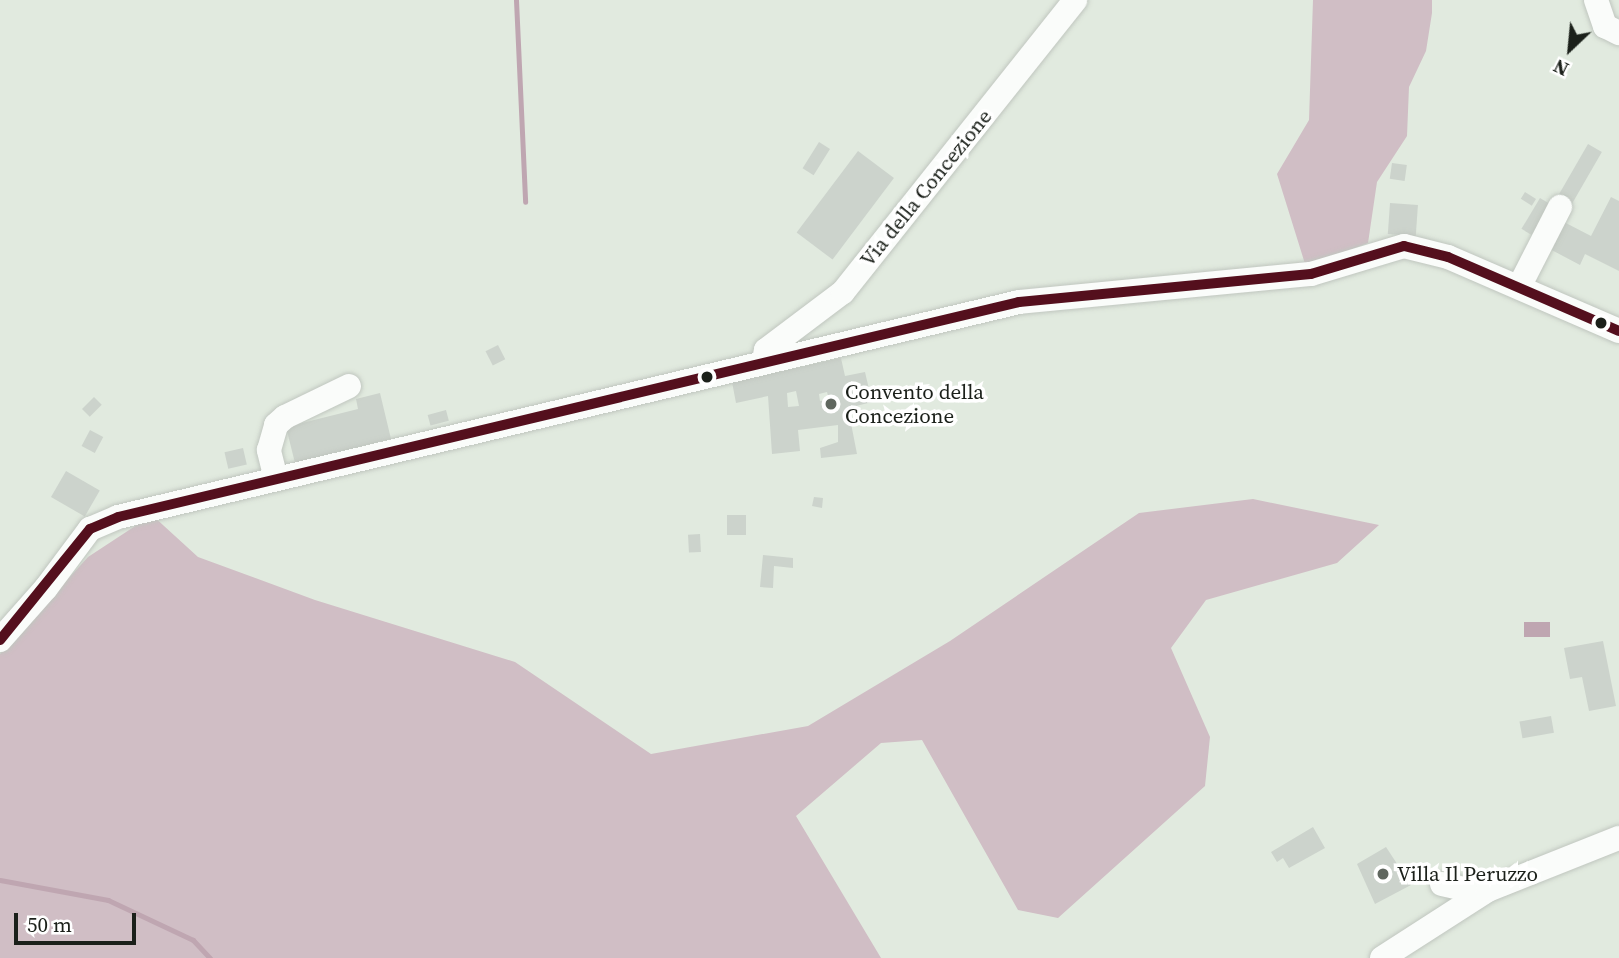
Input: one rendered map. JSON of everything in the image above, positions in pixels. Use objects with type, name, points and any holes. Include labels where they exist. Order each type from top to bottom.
[{"type":"street","name":"Via della Concezione","points":[[764,360],[766,350],[843,292],[1075,0]]},
{"type":"street","points":[[1597,0],[1605,26],[1619,33]]},
{"type":"street","points":[[1519,288],[1560,207]]},
{"type":"street","points":[[0,640],[46,588],[90,529],[118,517],[764,360],[1019,302],[1311,274],[1404,246],[1448,257],[1619,331]]},
{"type":"street","points":[[276,479],[268,450],[276,425],[285,417],[349,386]]},
{"type":"street","points":[[1382,958],[1482,894],[1619,838]]},
{"type":"street","points":[[1443,884],[1482,894]]},
{"type":"shaded area","points":[[1313,0],[1432,0],[1432,13],[1426,51],[1409,87],[1407,136],[1377,182],[1368,243],[1306,267],[1277,174],[1309,120]]},
{"type":"shaded area","points":[[1253,499],[1379,525],[1337,563],[1206,600],[1171,648],[1210,737],[1205,786],[1058,918],[1018,910],[922,740],[881,743],[796,816],[881,958],[0,958],[0,654],[88,557],[152,515],[198,557],[315,600],[515,662],[651,754],[808,726],[950,641],[1139,513]]},
{"type":"shaded area","points":[[1524,622],[1550,622],[1550,637],[1524,637]]},
{"type":"building","points":[[819,142],[830,149],[814,175],[803,168]]},
{"type":"building","points":[[1588,144],[1602,152],[1572,204],[1558,196]]},
{"type":"building","points":[[858,151],[894,178],[833,260],[797,232]]},
{"type":"building","points":[[1392,163],[1407,165],[1405,181],[1390,179]]},
{"type":"building","points":[[1525,192],[1536,199],[1532,206],[1521,199]]},
{"type":"building","points":[[1611,197],[1619,201],[1619,271],[1585,254],[1580,265],[1546,247],[1560,220],[1591,236]]},
{"type":"building","points":[[1540,198],[1550,204],[1532,235],[1521,229]]},
{"type":"building","points":[[1390,203],[1418,205],[1416,236],[1388,234]]},
{"type":"building","points":[[498,345],[505,359],[493,366],[486,351]]},
{"type":"building","name":"Convento della Concezione","points":[[841,358],[845,376],[865,372],[872,402],[848,408],[857,454],[821,458],[820,448],[838,442],[838,425],[798,430],[800,451],[772,454],[768,396],[736,403],[732,382]],"holes":[[[796,391],[799,406],[788,407],[787,393]],[[827,392],[829,400],[820,401],[819,394]]]},
{"type":"building","points":[[380,393],[391,439],[295,463],[286,427],[358,409],[356,399]]},
{"type":"building","points":[[94,397],[102,405],[90,417],[82,409]]},
{"type":"building","points":[[446,410],[449,421],[430,426],[428,415]]},
{"type":"building","points":[[90,430],[103,437],[95,453],[82,446]]},
{"type":"building","points":[[243,448],[247,465],[228,469],[224,452]]},
{"type":"building","points":[[66,471],[100,490],[85,516],[51,497]]},
{"type":"building","points":[[814,497],[823,498],[822,508],[812,506]]},
{"type":"building","points":[[727,515],[746,515],[746,535],[727,535]]},
{"type":"building","points":[[700,534],[701,552],[689,553],[688,535]]},
{"type":"building","points":[[763,555],[793,558],[793,568],[774,566],[773,588],[760,587]]},
{"type":"building","points":[[1603,641],[1616,706],[1589,711],[1582,677],[1570,679],[1564,648]]},
{"type":"building","points":[[1551,716],[1554,733],[1522,738],[1519,722]]},
{"type":"building","points":[[1313,827],[1325,848],[1289,868],[1283,858],[1277,862],[1271,852]]},
{"type":"building","name":"Villa Il Peruzzo","points":[[1386,847],[1411,885],[1375,904],[1357,864]]},
{"type":"waterway","points":[[516,0],[525,202]]},
{"type":"waterway","points":[[0,880],[108,900],[193,940],[210,958]]},
{"type":"transit line","points":[[0,640],[90,529],[118,517],[1019,302],[1311,274],[1404,246],[1448,257],[1619,331]]},
{"type":"place","name":"Convento della Concezione","points":[[831,404]]},
{"type":"place","name":"Villa Il Peruzzo","points":[[1383,874]]}]
